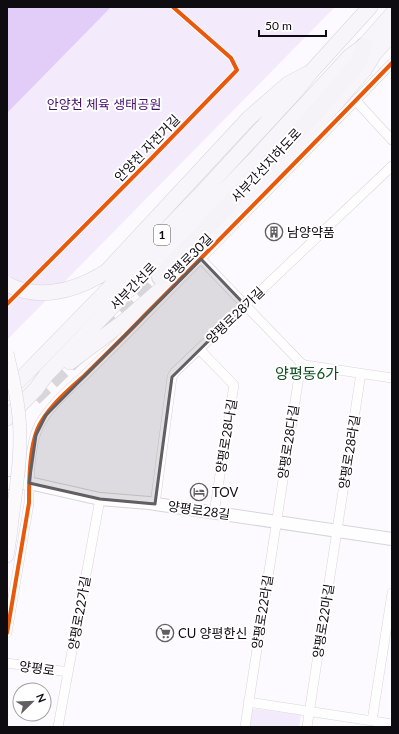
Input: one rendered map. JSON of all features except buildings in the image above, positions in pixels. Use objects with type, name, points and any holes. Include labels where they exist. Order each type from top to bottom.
[{"type":"highway","name":"서부간선지하도로","points":[[160,277],[320,108],[369,50]]},
{"type":"main road","name":"서부간선로","points":[[7,394],[199,196],[296,91],[311,72],[370,7]]},
{"type":"main road","name":"서부간선로","points":[[7,418],[36,389],[46,375],[248,167],[350,56],[369,50],[392,14]]},
{"type":"main road","points":[[36,389],[50,380],[87,348],[126,320],[159,291],[335,104],[365,69],[369,50],[392,34]]},
{"type":"main road","points":[[7,284],[44,294],[79,286],[99,276],[110,268],[249,118],[288,84],[311,72]]},
{"type":"main road","points":[[7,353],[15,388],[19,418],[20,442],[7,556]]},
{"type":"street","name":"양평로30길","points":[[29,483],[32,452],[36,434],[40,424],[55,403],[118,343],[392,63]]},
{"type":"street","points":[[356,101],[392,140]]},
{"type":"street","name":"양평로28가길","points":[[155,504],[172,377],[175,372],[392,166]]},
{"type":"street","points":[[201,259],[301,363],[305,365],[392,378]]},
{"type":"street","name":"양평로28나길","points":[[199,349],[234,385],[214,513]]},
{"type":"street","name":"양평로28다길","points":[[276,522],[301,363]]},
{"type":"street","name":"양평로28라길","points":[[336,531],[360,373]]},
{"type":"street","name":"양평로28길","points":[[7,483],[29,483],[100,499],[155,504],[392,539]]},
{"type":"street","points":[[7,632],[29,503],[29,483]]},
{"type":"street","name":"양평로22가길","points":[[58,727],[100,499]]},
{"type":"street","name":"양평로22라길","points":[[244,727],[276,522]]},
{"type":"street","name":"양평로22마길","points":[[307,727],[336,531]]},
{"type":"street","points":[[372,721],[392,593]]},
{"type":"street","name":"양평로","points":[[7,664],[68,672]]},
{"type":"street","points":[[248,702],[392,724]]},
{"type":"highlighted area","points":[[201,259],[245,305],[172,377],[155,504],[100,499],[29,483],[36,435],[46,415]]},
{"type":"green space","name":"안양천 체육 생태공원","points":[[7,7],[335,7],[7,340]]},
{"type":"green space","points":[[248,708],[301,715],[299,727],[245,727]]},
{"type":"shaded area","points":[[7,7],[111,7],[7,113]]},
{"type":"tunnel","points":[[105,330],[160,277]]},
{"type":"tunnel","points":[[34,398],[81,353]]},
{"type":"cycle path","name":"안양천 자전거길","points":[[7,304],[237,70],[231,58],[173,7]]},
{"type":"cycle path","points":[[7,633],[29,503],[32,450],[37,430],[45,415],[392,63]]},
{"type":"place","name":"남양약품","points":[[274,232]]},
{"type":"place","name":"TOV","points":[[199,492]]},
{"type":"place","name":"CU 양평한신","points":[[165,633]]},
{"type":"district","name":"양평동6가","points":[[307,374]]}]
